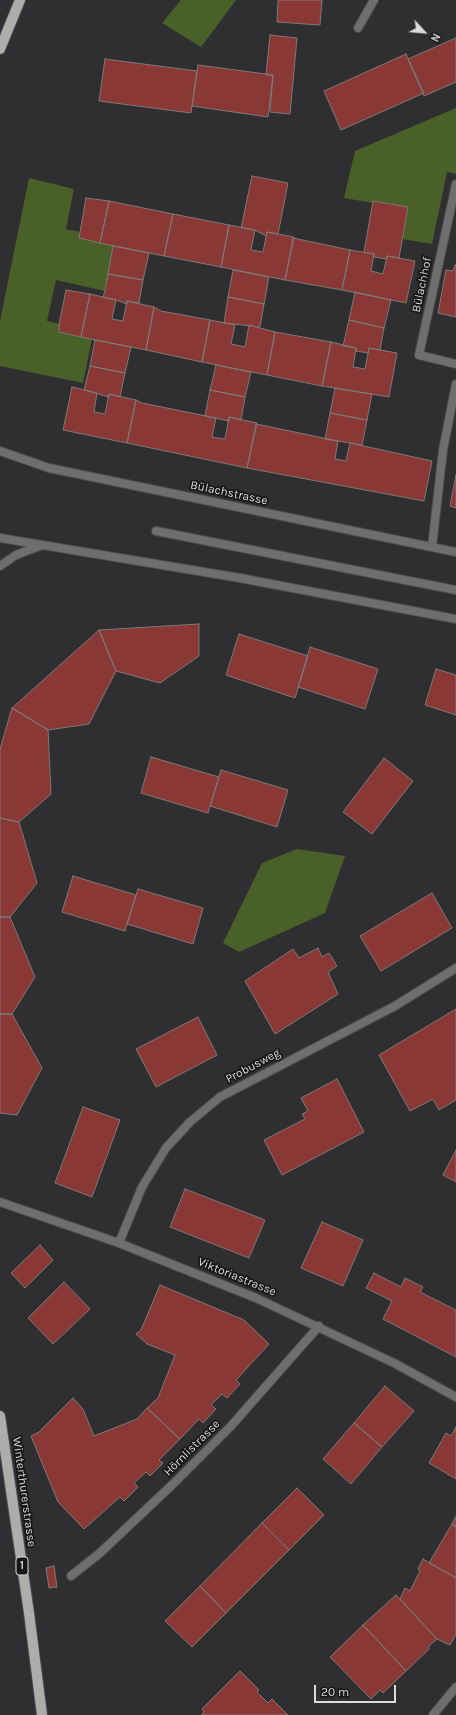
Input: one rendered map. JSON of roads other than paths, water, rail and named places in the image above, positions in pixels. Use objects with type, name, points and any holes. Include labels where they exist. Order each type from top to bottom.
[{"type":"main road","points":[[0,49],[20,0]]},
{"type":"main road","name":"Winterthurerstrasse","points":[[0,1416],[42,1715]]},
{"type":"street","points":[[358,28],[374,0]]},
{"type":"street","name":"Bülachhof","points":[[456,184],[419,355],[456,364]]},
{"type":"street","points":[[432,547],[443,450],[456,384]]},
{"type":"street","name":"Bülachstrasse","points":[[0,451],[49,468],[456,552]]},
{"type":"street","points":[[156,532],[456,590]]},
{"type":"street","points":[[0,538],[240,578],[456,619]]},
{"type":"street","points":[[0,566],[16,556],[42,544]]},
{"type":"street","name":"Probusweg","points":[[119,1243],[142,1187],[166,1148],[190,1122],[220,1097],[395,1006],[456,968]]},
{"type":"street","name":"Viktoriastrasse","points":[[0,1202],[119,1243],[256,1298],[319,1326],[394,1363],[456,1397]]},
{"type":"street","name":"Hörnlistrasse","points":[[70,1576],[100,1554],[179,1479],[231,1426],[319,1326]]},
{"type":"street","points":[[433,1715],[456,1687]]}]
